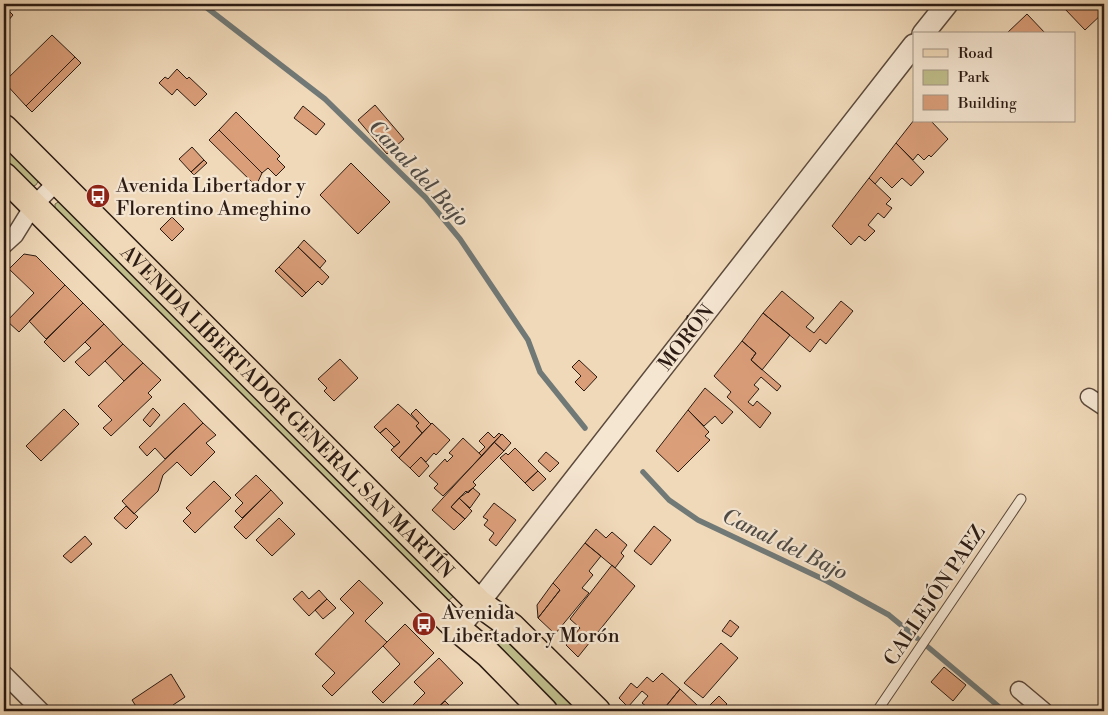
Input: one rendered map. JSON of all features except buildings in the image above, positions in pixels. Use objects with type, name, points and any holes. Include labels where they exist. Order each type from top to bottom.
[{"type":"main road","name":"AVENIDA LIBERTADOR GENERAL SAN MARTÍN","points":[[4,128],[479,603],[512,627],[597,711]]},
{"type":"main road","name":"AVENIDA LIBERTADOR GENERAL SAN MARTÍN","points":[[4,176],[458,629],[488,654],[544,711]]},
{"type":"street","points":[[925,32],[947,4]]},
{"type":"street","name":"MORÓN","points":[[458,629],[913,47]]},
{"type":"street","points":[[4,245],[15,235],[33,206],[57,182]]},
{"type":"street","points":[[1089,397],[1104,407]]},
{"type":"street","points":[[4,674],[41,711]]},
{"type":"street","points":[[1019,690],[1044,711]]},
{"type":"lane","name":"CALLEJÓN PAEZ","points":[[877,711],[1021,499]]},
{"type":"green space","points":[[4,141],[39,180],[36,185],[30,187],[4,160]]},
{"type":"green space","points":[[60,201],[455,595],[448,601],[55,211],[55,204]]},
{"type":"green space","points":[[495,628],[580,711],[560,711],[489,640],[488,632]]},
{"type":"waterway","name":"Canal del Bajo","points":[[202,4],[325,99],[426,198],[460,239],[528,340],[540,372],[585,428]]},
{"type":"waterway","name":"Canal del Bajo","points":[[643,472],[669,500],[698,520],[827,581],[889,615],[917,638]]},
{"type":"waterway","name":"Canal del Bajo","points":[[928,647],[1004,711]]},
{"type":"place","name":"Avenida Libertador y Florentino Ameghino","points":[[98,196]]},
{"type":"place","name":"Avenida Libertador y Morón","points":[[424,624]]}]
